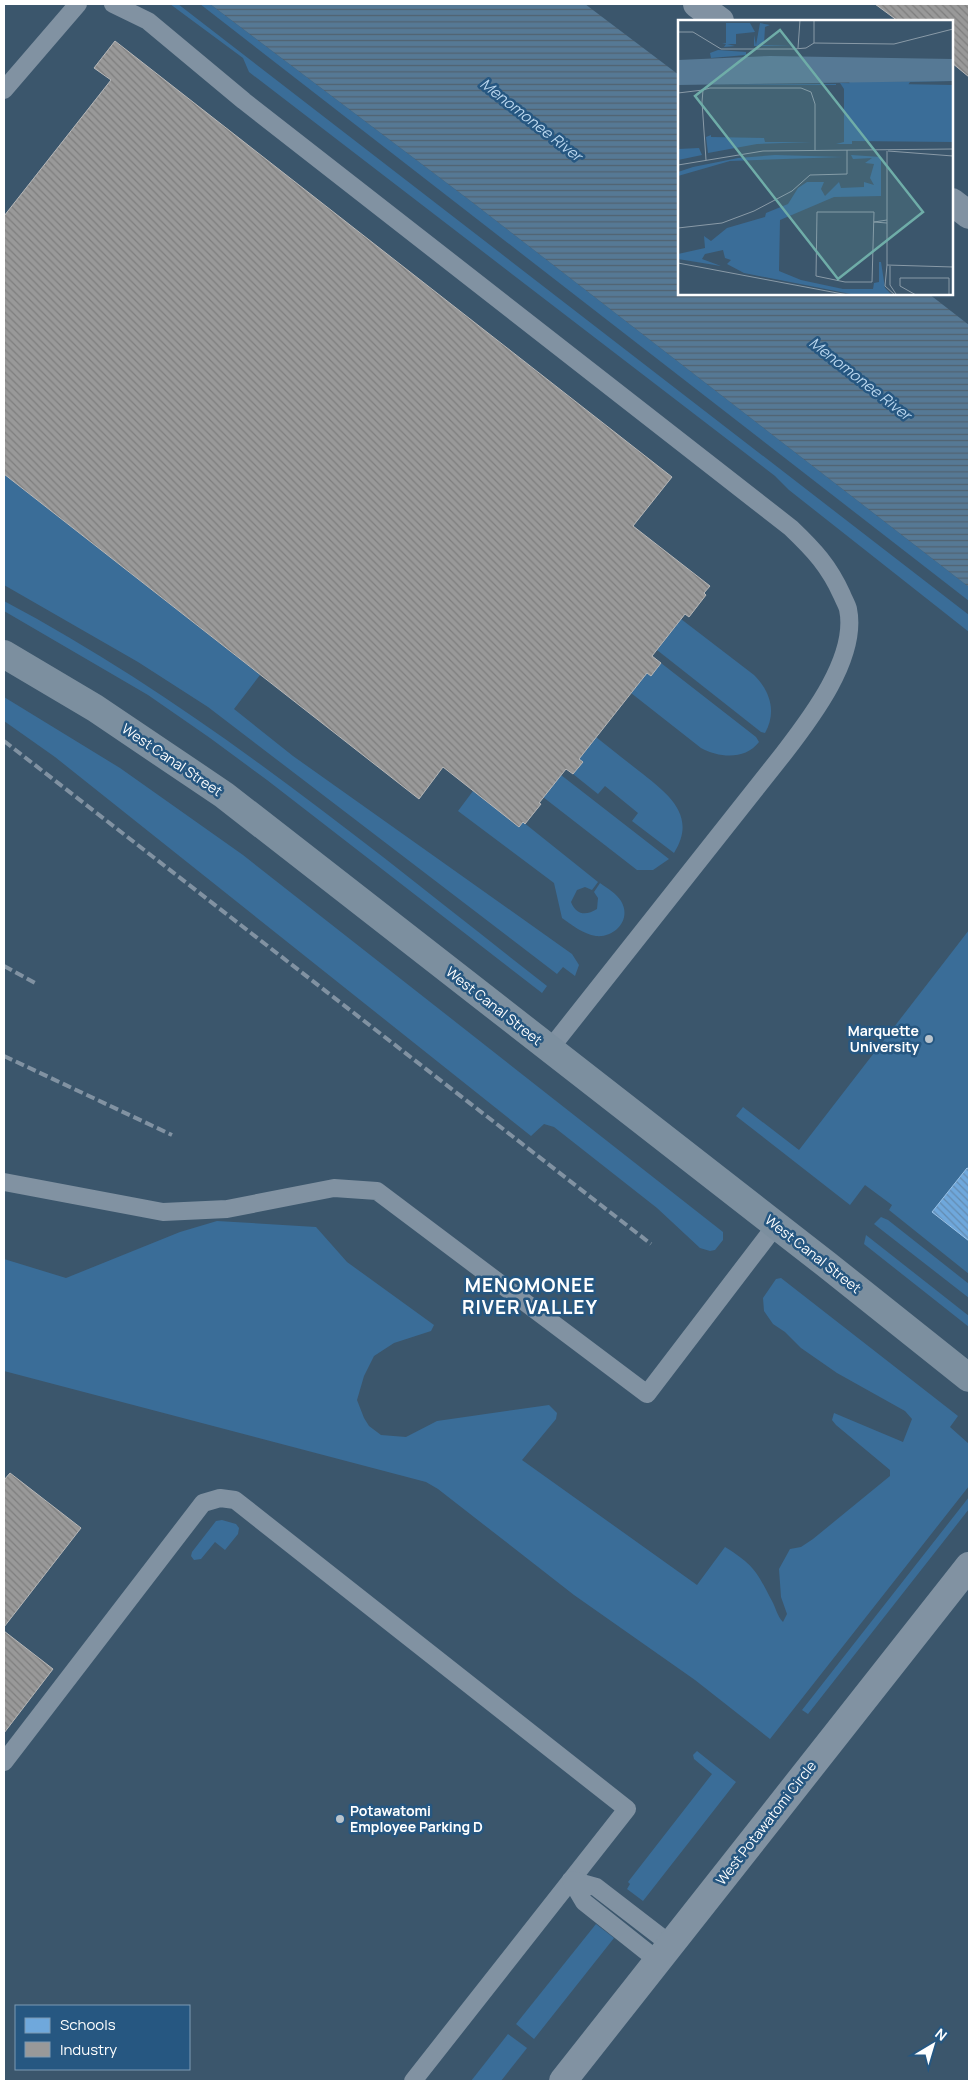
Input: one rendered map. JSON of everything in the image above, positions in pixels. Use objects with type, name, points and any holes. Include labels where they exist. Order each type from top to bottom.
[{"type":"street","points":[[697,4],[719,20]]},
{"type":"street","points":[[953,203],[969,215]]},
{"type":"street","name":"West Canal Street","points":[[4,654],[95,708],[217,790],[776,1225],[969,1378]]},
{"type":"street","name":"West Potawatomi Circle","points":[[563,2081],[969,1566]]},
{"type":"lane","points":[[4,90],[78,4]]},
{"type":"lane","points":[[113,4],[148,21],[252,108],[792,528],[817,552],[830,571],[848,609],[848,640],[824,696],[789,746],[549,1050]]},
{"type":"lane","points":[[4,1182],[163,1212],[227,1210],[334,1188],[378,1192],[646,1394],[776,1225]]},
{"type":"lane","points":[[4,1762],[203,1503],[220,1498],[235,1500],[628,1809],[413,2081]]},
{"type":"lane","points":[[571,1880],[596,1887],[664,1952]]},
{"type":"shaded area","points":[[170,4],[178,4],[969,615],[969,632],[789,490],[775,476],[249,72],[243,58]]},
{"type":"shaded area","points":[[200,4],[210,4],[472,202],[969,587],[969,601]]},
{"type":"shaded area","points":[[4,474],[260,675],[234,709],[293,756],[572,954],[579,965],[575,976],[563,967],[557,974],[208,707],[138,662],[4,585]]},
{"type":"shaded area","points":[[4,601],[76,642],[147,686],[284,782],[547,986],[542,993],[210,738],[148,695],[4,611]]},
{"type":"shaded area","points":[[681,619],[760,681],[768,695],[771,710],[769,725],[765,733],[761,732],[657,650]]},
{"type":"shaded area","points":[[661,663],[756,737],[759,742],[747,752],[740,754],[724,755],[708,751],[701,748],[631,693],[647,673],[651,675]]},
{"type":"shaded area","points":[[4,697],[120,768],[243,855],[723,1232],[723,1240],[715,1250],[710,1251],[700,1248],[657,1208],[554,1127],[544,1124],[531,1136],[55,757],[4,721]]},
{"type":"shaded area","points":[[596,737],[660,788],[676,806],[681,816],[683,827],[681,839],[674,853],[632,821],[638,813],[605,786],[598,794],[573,774],[583,762],[579,759]]},
{"type":"shaded area","points":[[561,775],[669,859],[653,870],[637,870],[543,797]]},
{"type":"shaded area","points":[[473,791],[519,827],[523,822],[598,882],[592,890],[585,887],[577,890],[571,902],[576,910],[582,913],[589,913],[597,909],[598,898],[594,892],[600,883],[619,898],[624,908],[623,921],[620,926],[609,934],[596,936],[582,931],[562,918],[554,883],[458,811]]},
{"type":"shaded area","name":"Marquette University","points":[[969,930],[969,1274],[889,1210],[892,1205],[865,1185],[850,1205],[736,1116],[743,1107],[799,1150]]},
{"type":"shaded area","points":[[881,1217],[888,1220],[969,1284],[969,1298],[874,1224]]},
{"type":"shaded area","points":[[217,1221],[316,1227],[347,1262],[434,1325],[431,1331],[394,1343],[374,1356],[364,1376],[357,1400],[369,1426],[381,1435],[406,1437],[437,1421],[549,1405],[557,1413],[556,1419],[522,1460],[697,1585],[725,1547],[749,1564],[754,1570],[783,1622],[787,1614],[781,1597],[779,1569],[790,1549],[801,1547],[813,1539],[890,1476],[890,1470],[836,1425],[832,1420],[834,1413],[903,1442],[912,1419],[905,1411],[837,1373],[801,1348],[785,1332],[773,1324],[764,1311],[763,1298],[776,1279],[781,1278],[958,1416],[950,1427],[969,1444],[969,1486],[770,1739],[695,1680],[574,1595],[438,1489],[426,1482],[4,1371],[4,1259],[66,1278],[180,1232]]},
{"type":"shaded area","points":[[866,1235],[969,1316],[969,1327],[864,1244]]},
{"type":"shaded area","points":[[969,1497],[969,1509],[808,1714],[802,1710]]},
{"type":"shaded area","points":[[222,1520],[236,1524],[239,1528],[238,1534],[225,1550],[215,1542],[201,1559],[194,1560],[191,1556],[192,1552],[216,1521]]},
{"type":"shaded area","points":[[697,1751],[736,1782],[643,1901],[627,1889],[630,1884],[628,1882],[712,1774],[694,1759],[693,1755]]},
{"type":"shaded area","points":[[596,1924],[614,1938],[534,2039],[516,2024]]},
{"type":"shaded area","points":[[508,2034],[527,2048],[501,2081],[471,2081]]},
{"type":"water","name":"Menomonee River","points":[[210,4],[585,4],[678,74],[678,295],[930,295],[969,325],[969,587],[472,202]]},
{"type":"building: Schools","points":[[967,1168],[969,1169],[969,1241],[932,1212]]},
{"type":"building: Industry","points":[[875,4],[969,4],[969,77],[953,64],[953,20],[897,20]]},
{"type":"building: Industry","points":[[115,41],[672,477],[633,526],[710,586],[704,593],[706,595],[689,617],[685,614],[652,656],[661,663],[651,676],[647,673],[579,759],[583,762],[573,774],[566,769],[525,824],[523,822],[519,827],[443,767],[419,799],[4,474],[4,216],[111,80],[94,68]]},
{"type":"building: Industry","points":[[10,1473],[81,1528],[4,1627],[4,1480]]},
{"type":"building: Industry","points":[[4,1631],[53,1669],[4,1733]]},
{"type":"railway","points":[[4,741],[651,1244]]},
{"type":"railway","points":[[4,966],[35,983]]},
{"type":"railway","points":[[4,1056],[172,1135]]},
{"type":"place","name":"Marquette University","points":[[929,1039]]},
{"type":"place","name":"Potawatomi Employee Parking D","points":[[340,1819]]},
{"type":"district","name":"MENOMONEE RIVER VALLEY","points":[[530,1296]]}]
